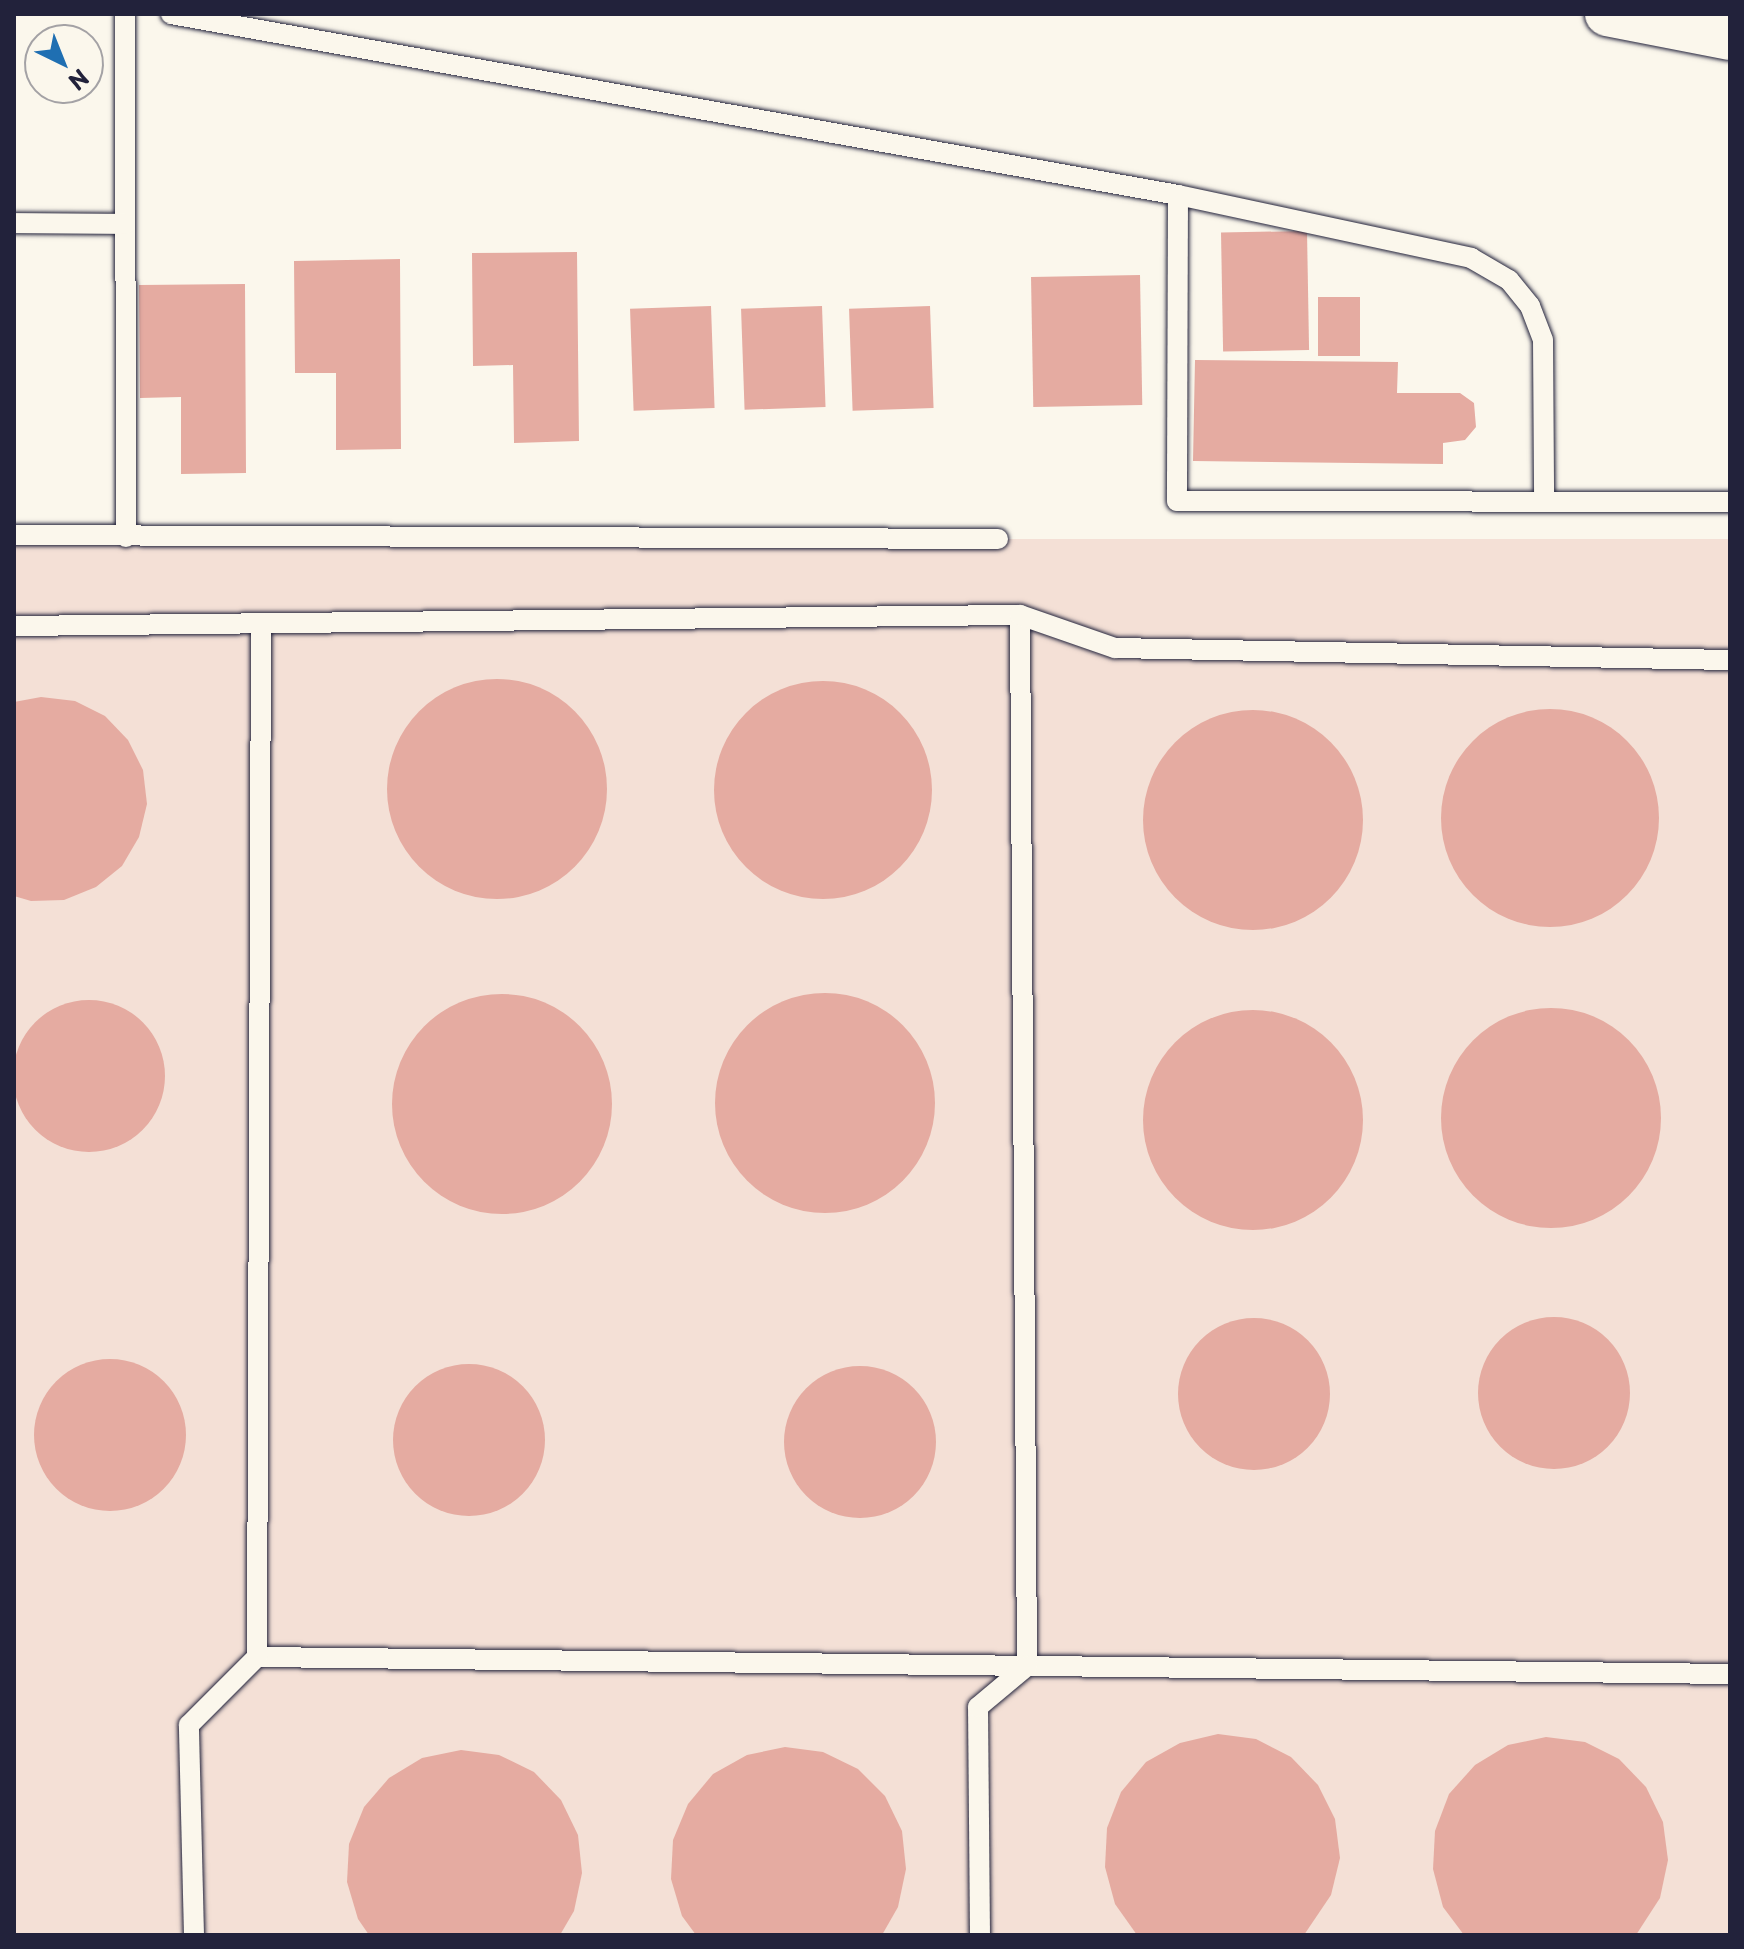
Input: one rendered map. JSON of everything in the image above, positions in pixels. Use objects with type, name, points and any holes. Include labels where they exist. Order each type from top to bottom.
[{"type":"street","points":[[1607,14],[1730,38]]},
{"type":"lane","points":[[125,14],[126,537]]},
{"type":"lane","points":[[171,14],[1178,195],[1471,258],[1509,280],[1530,306],[1543,340],[1544,502]]},
{"type":"lane","points":[[1178,195],[1177,501],[1730,502]]},
{"type":"lane","points":[[14,223],[125,224]]},
{"type":"lane","points":[[14,535],[998,539]]},
{"type":"lane","points":[[1020,615],[1027,1666]]},
{"type":"lane","points":[[14,626],[1020,615],[1115,648],[1730,660]]},
{"type":"lane","points":[[194,1935],[189,1725],[257,1657],[261,623]]},
{"type":"lane","points":[[257,1657],[1730,1674]]},
{"type":"lane","points":[[980,1935],[978,1707],[1027,1666]]},
{"type":"shaded area","points":[[14,539],[1730,539],[1730,1935],[14,1935]]},
{"type":"building","points":[[1307,231],[1309,350],[1223,351],[1221,233]]},
{"type":"building","points":[[577,252],[579,441],[514,443],[513,365],[473,366],[472,253]]},
{"type":"building","points":[[400,259],[401,449],[336,450],[336,373],[295,373],[294,261]]},
{"type":"building","points":[[1140,275],[1142,405],[1033,407],[1031,277]]},
{"type":"building","points":[[245,284],[246,473],[181,474],[181,397],[140,398],[139,285]]},
{"type":"building","points":[[1318,297],[1360,297],[1360,356],[1318,356]]},
{"type":"building","points":[[711,306],[715,408],[634,411],[630,309]]},
{"type":"building","points":[[822,306],[826,407],[745,410],[741,309]]},
{"type":"building","points":[[930,306],[934,408],[853,411],[849,309]]},
{"type":"building","points":[[1195,360],[1398,362],[1397,393],[1460,393],[1474,403],[1476,427],[1465,440],[1443,443],[1443,464],[1193,461]]},
{"type":"building","points":[[497,679],[539,688],[558,698],[574,712],[588,728],[598,747],[607,789],[598,831],[588,850],[574,866],[558,880],[539,890],[497,899],[455,890],[436,880],[420,866],[406,850],[396,831],[387,789],[396,747],[406,728],[420,712],[436,698],[455,688]]},
{"type":"building","points":[[823,681],[865,689],[884,699],[900,713],[914,729],[924,748],[932,790],[924,832],[914,851],[900,867],[884,881],[865,891],[823,899],[781,891],[762,881],[746,867],[732,851],[722,832],[714,790],[722,748],[732,729],[746,713],[762,699],[781,689]]},
{"type":"building","points":[[41,697],[75,701],[105,716],[128,740],[143,770],[147,804],[139,837],[122,866],[96,887],[64,900],[31,901],[14,896],[14,702]]},
{"type":"building","points":[[1550,709],[1592,717],[1611,727],[1627,741],[1641,757],[1651,776],[1659,818],[1651,860],[1641,879],[1627,895],[1611,909],[1592,919],[1550,927],[1508,919],[1489,909],[1473,895],[1459,879],[1449,860],[1441,818],[1449,776],[1459,757],[1473,741],[1489,727],[1508,717]]},
{"type":"building","points":[[1253,710],[1295,719],[1314,729],[1330,743],[1344,759],[1354,778],[1363,820],[1354,862],[1344,881],[1330,897],[1314,911],[1295,921],[1253,930],[1211,921],[1192,911],[1176,897],[1162,881],[1152,862],[1143,820],[1152,778],[1162,759],[1176,743],[1192,729],[1211,719]]},
{"type":"building","points":[[825,993],[867,1002],[886,1012],[902,1026],[916,1042],[926,1061],[935,1103],[926,1145],[916,1164],[902,1180],[886,1194],[867,1204],[825,1213],[783,1204],[764,1194],[748,1180],[734,1164],[724,1145],[715,1103],[724,1061],[734,1042],[748,1026],[764,1012],[783,1002]]},
{"type":"building","points":[[502,994],[544,1003],[580,1026],[603,1062],[612,1104],[603,1146],[580,1182],[544,1205],[502,1214],[460,1205],[424,1182],[401,1146],[392,1104],[401,1062],[424,1026],[460,1003]]},
{"type":"building","points":[[89,1000],[118,1006],[142,1023],[159,1047],[165,1076],[159,1105],[142,1129],[118,1146],[89,1152],[60,1146],[36,1129],[19,1105],[13,1076],[19,1047],[36,1023],[60,1006]]},
{"type":"building","points":[[1551,1008],[1572,1010],[1593,1017],[1629,1040],[1652,1076],[1659,1097],[1659,1139],[1652,1160],[1629,1196],[1593,1219],[1572,1226],[1551,1228],[1530,1226],[1509,1219],[1473,1196],[1450,1160],[1443,1139],[1441,1118],[1443,1097],[1450,1076],[1473,1040],[1509,1017],[1530,1010]]},
{"type":"building","points":[[1253,1010],[1274,1012],[1295,1019],[1331,1042],[1354,1078],[1361,1099],[1361,1141],[1354,1162],[1331,1198],[1295,1221],[1274,1228],[1253,1230],[1232,1228],[1211,1221],[1175,1198],[1152,1162],[1145,1141],[1143,1120],[1145,1099],[1152,1078],[1175,1042],[1211,1019],[1232,1012]]},
{"type":"building","points":[[1554,1317],[1583,1323],[1608,1339],[1624,1364],[1630,1393],[1624,1422],[1608,1447],[1583,1463],[1554,1469],[1525,1463],[1500,1447],[1484,1422],[1478,1393],[1484,1364],[1500,1339],[1525,1323]]},
{"type":"building","points":[[1254,1318],[1283,1324],[1307,1341],[1324,1365],[1330,1394],[1324,1423],[1307,1447],[1283,1464],[1254,1470],[1225,1464],[1201,1447],[1184,1423],[1178,1394],[1184,1365],[1201,1341],[1225,1324]]},
{"type":"building","points":[[110,1359],[139,1365],[163,1382],[180,1406],[186,1435],[180,1464],[163,1488],[139,1505],[110,1511],[81,1505],[57,1488],[40,1464],[34,1435],[40,1406],[57,1382],[81,1365]]},
{"type":"building","points":[[469,1364],[498,1370],[522,1387],[539,1411],[545,1440],[539,1469],[522,1493],[498,1510],[469,1516],[440,1510],[416,1493],[399,1469],[393,1440],[399,1411],[416,1387],[440,1370]]},
{"type":"building","points":[[860,1366],[889,1372],[913,1389],[930,1413],[936,1442],[930,1471],[913,1495],[889,1512],[860,1518],[831,1512],[807,1495],[790,1471],[784,1442],[790,1413],[807,1389],[831,1372]]},
{"type":"building","points":[[1218,1734],[1256,1739],[1291,1757],[1318,1785],[1335,1819],[1340,1858],[1331,1895],[1304,1935],[1137,1935],[1115,1904],[1105,1867],[1107,1828],[1121,1792],[1146,1762],[1180,1743]]},
{"type":"building","points":[[1546,1737],[1585,1742],[1619,1759],[1646,1787],[1663,1822],[1668,1860],[1660,1898],[1636,1935],[1464,1935],[1443,1907],[1433,1869],[1435,1831],[1449,1794],[1475,1765],[1508,1745]]},
{"type":"building","points":[[785,1747],[823,1752],[858,1769],[885,1796],[902,1831],[906,1869],[898,1907],[882,1935],[696,1935],[682,1916],[671,1879],[673,1840],[688,1804],[713,1774],[747,1755]]},
{"type":"building","points":[[461,1750],[499,1755],[534,1772],[561,1800],[578,1835],[582,1873],[574,1911],[560,1935],[369,1935],[358,1919],[347,1882],[349,1844],[364,1807],[389,1778],[422,1758]]}]
